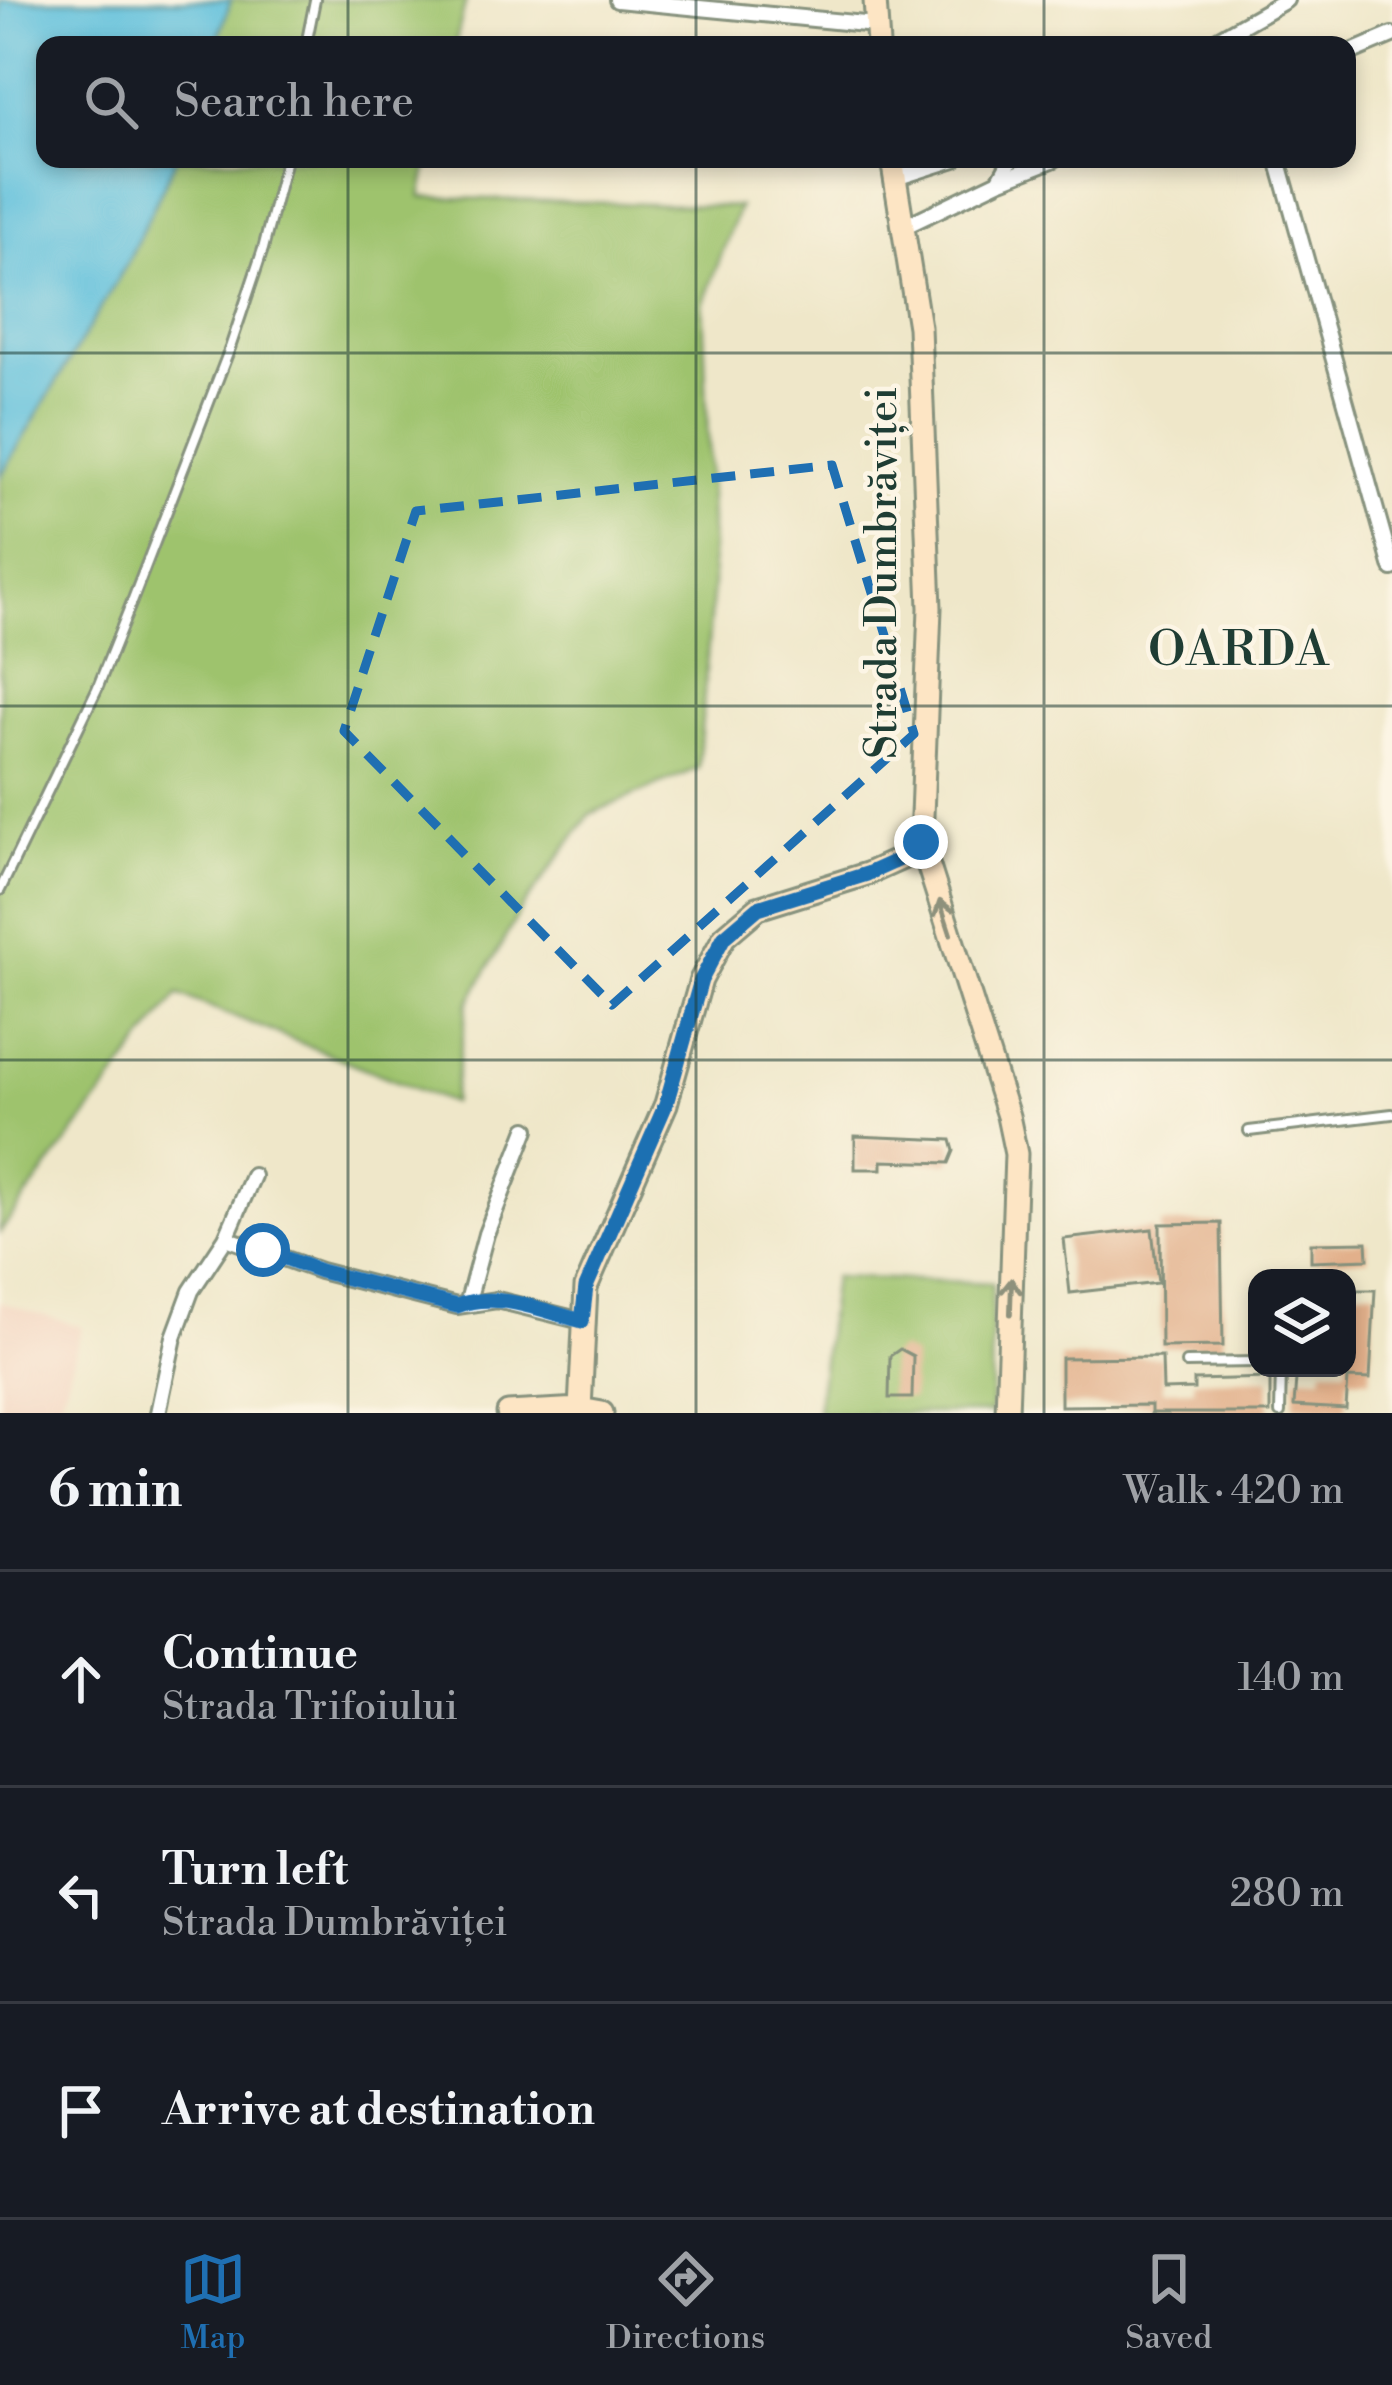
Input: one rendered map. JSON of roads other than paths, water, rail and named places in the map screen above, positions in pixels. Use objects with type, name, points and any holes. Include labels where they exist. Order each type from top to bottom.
[{"type":"main road","points":[[875,0],[877,35]]},
{"type":"main road","name":"Strada Dumbrăviței","points":[[894,169],[920,327],[930,608],[921,842]]},
{"type":"main road","points":[[508,1413],[591,1411],[582,1321],[586,1287],[666,1104],[701,980],[724,937],[758,908],[867,874],[907,856],[921,842],[1009,1116],[1016,1154],[1007,1413]]},
{"type":"street","points":[[617,0],[877,35]]},
{"type":"street","points":[[1223,36],[1286,0]]},
{"type":"street","points":[[1356,50],[1392,35]]},
{"type":"street","points":[[999,181],[1006,168]]},
{"type":"street","points":[[901,228],[1032,168]]},
{"type":"street","points":[[1281,168],[1392,568]]},
{"type":"street","points":[[468,1301],[486,1234],[527,1130]]},
{"type":"street","points":[[158,1413],[174,1337],[191,1291],[226,1238],[253,1176]]},
{"type":"street","points":[[226,1238],[457,1306],[497,1300],[582,1321]]},
{"type":"lane","points":[[308,36],[315,0]]},
{"type":"lane","points":[[0,890],[98,689],[142,578],[230,348],[284,168]]},
{"type":"lane","points":[[1249,1130],[1392,1114]]},
{"type":"lane","points":[[1186,1363],[1248,1362]]},
{"type":"lane","points":[[1280,1413],[1282,1377]]},
{"type":"water","points":[[0,0],[231,0],[219,36],[36,36],[36,168],[172,168],[126,265],[0,477]]},
{"type":"district","name":"OARDA","points":[[1240,651]]}]
